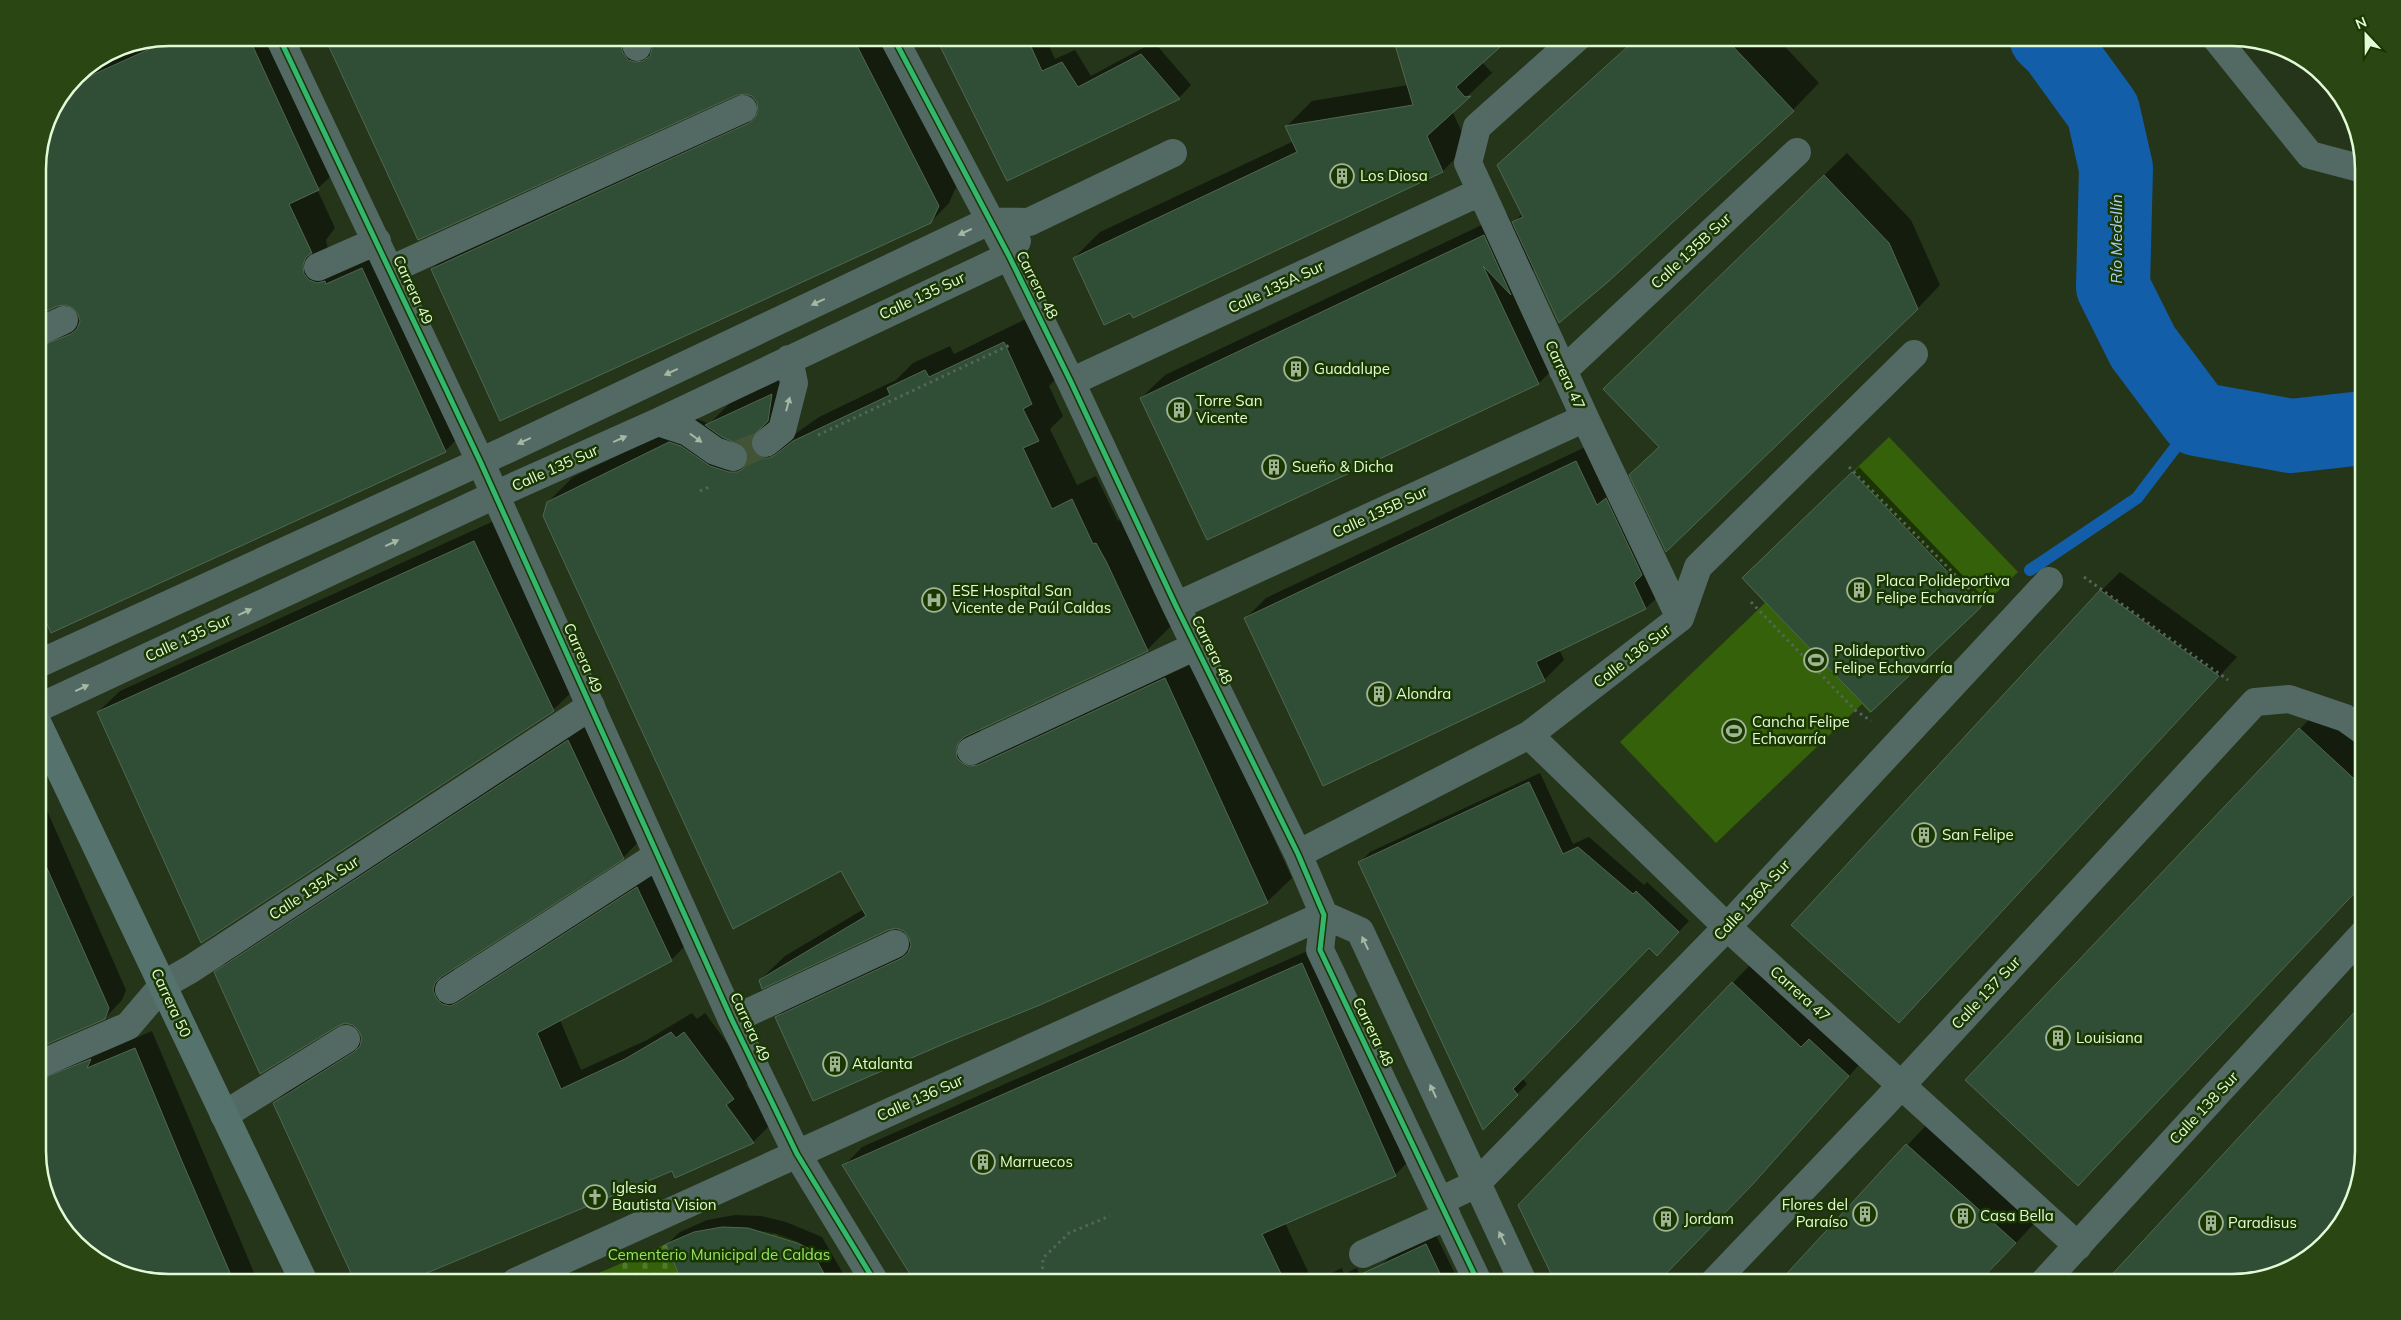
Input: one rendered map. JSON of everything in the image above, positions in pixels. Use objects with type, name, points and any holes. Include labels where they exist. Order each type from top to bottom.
[{"type":"main road","name":"Carrera 50","points":[[47,743],[300,1274]]},
{"type":"street","name":"Carrera 49","points":[[282,46],[377,241],[480,462],[732,1020],[797,1154],[870,1274]]},
{"type":"street","name":"Carrera 48","points":[[897,46],[1009,256],[1071,382],[1176,606],[1298,854],[1324,915],[1320,950],[1474,1274]]},
{"type":"street","name":"Carrera 47","points":[[1569,46],[1477,128],[1468,163],[1563,371],[1680,618]]},
{"type":"street","points":[[2221,46],[2310,155],[2354,167]]},
{"type":"street","points":[[390,270],[744,108]]},
{"type":"street","name":"Calle 135B Sur","points":[[1563,371],[1797,152]]},
{"type":"street","points":[[47,660],[480,462],[989,221],[1028,222],[1173,153]]},
{"type":"street","name":"Calle 135A Sur","points":[[1071,382],[1480,192]]},
{"type":"street","points":[[1009,256],[1028,222]]},
{"type":"street","points":[[318,267],[377,241]]},
{"type":"street","name":"Calle 135 Sur","points":[[47,704],[494,495],[658,422],[789,358],[1009,256]]},
{"type":"street","points":[[47,328],[64,320]]},
{"type":"street","name":"Calle 136 Sur","points":[[1298,854],[1529,735],[1680,618],[1698,567],[1914,354]]},
{"type":"street","points":[[766,443],[782,430],[794,383],[789,358]]},
{"type":"street","name":"Calle 135B Sur","points":[[1176,606],[1585,418]]},
{"type":"street","points":[[658,422],[688,432],[715,452],[732,458]]},
{"type":"street","name":"Calle 136A Sur","points":[[1362,1254],[1444,1208],[1476,1184],[1727,926],[2049,581]]},
{"type":"street","points":[[970,750],[1196,646]]},
{"type":"street","name":"Calle 137 Sur","points":[[1722,1274],[1901,1086],[2256,702],[2289,699],[2346,718],[2355,725]]},
{"type":"street","name":"Calle 135A Sur","points":[[47,1061],[128,1026],[163,985],[191,969],[591,706]]},
{"type":"street","name":"Carrera 47","points":[[1529,735],[1727,926],[2078,1246]]},
{"type":"street","points":[[449,990],[658,855]]},
{"type":"street","name":"Carrera 48","points":[[1324,915],[1360,931],[1519,1274]]},
{"type":"street","name":"Calle 136 Sur","points":[[533,1274],[1324,915]]},
{"type":"street","points":[[732,1020],[895,944]]},
{"type":"street","name":"Calle 138 Sur","points":[[2052,1274],[2355,944]]},
{"type":"street","points":[[224,1115],[346,1039]]},
{"type":"path","points":[[816,436],[1012,344]]},
{"type":"path","points":[[1848,466],[1988,608]]},
{"type":"path","points":[[700,491],[718,483]]},
{"type":"path","points":[[2082,576],[2231,682]]},
{"type":"path","points":[[1751,602],[1855,710],[1878,725]]},
{"type":"path","points":[[1042,1274],[1043,1258],[1069,1233],[1110,1216]]},
{"type":"green space","name":"Polideportivo Felipe Echavarría","points":[[1889,437],[2018,572],[1870,713],[1862,704],[1716,843],[1620,742],[1765,603],[1742,578]]},
{"type":"green space","name":"Cementerio Municipal de Caldas","points":[[722,1227],[743,1228],[779,1235],[800,1243],[809,1249],[825,1274],[597,1274],[694,1232]]},
{"type":"building","points":[[253,46],[319,190],[289,204],[312,253],[306,257],[303,265],[304,274],[309,280],[317,283],[325,281],[326,284],[362,268],[446,452],[51,633],[47,624],[47,343],[71,334],[77,329],[80,321],[78,314],[73,308],[66,305],[57,306],[47,311],[47,161],[50,137],[59,115],[72,94],[88,77],[154,47]]},
{"type":"building","points":[[329,46],[621,46],[628,60],[635,62],[643,61],[650,56],[651,46],[857,46],[939,206],[931,223],[500,421],[431,269],[749,123],[755,118],[758,111],[757,102],[752,96],[745,94],[737,95],[418,240]]},
{"type":"building","points":[[940,46],[1031,46],[1042,71],[1062,62],[1078,87],[1141,54],[1180,99],[1007,181]]},
{"type":"building","points":[[1395,46],[1501,46],[1456,87],[1465,97],[1471,96],[1427,136],[1443,172],[1133,318],[1130,313],[1104,325],[1073,258],[1297,152],[1285,126],[1413,105]]},
{"type":"building","points":[[1628,46],[1733,46],[1794,111],[1609,281],[1559,323],[1512,222],[1523,217],[1497,165]]},
{"type":"building","points":[[1824,175],[1889,243],[1918,309],[1666,552],[1629,475],[1659,447],[1603,389]]},
{"type":"building","points":[[1484,235],[1511,295],[1483,266],[1539,384],[1207,540],[1140,398]]},
{"type":"building","points":[[1004,342],[1032,404],[1023,409],[1039,441],[1023,448],[1052,509],[1072,499],[1093,544],[1096,543],[1107,563],[1148,651],[964,737],[956,749],[957,758],[969,766],[978,765],[1165,678],[1268,903],[1040,1005],[948,1042],[813,1101],[775,1017],[902,958],[908,953],[911,945],[909,938],[904,931],[896,928],[888,930],[762,989],[759,980],[866,916],[841,871],[733,929],[543,516],[547,502],[669,442],[681,446],[710,466],[729,472],[737,472],[743,469],[748,461],[748,453],[745,447],[722,437],[705,425],[772,394],[768,421],[751,438],[751,446],[754,452],[761,458],[769,458],[793,441],[890,395],[887,388],[925,370],[929,377]]},
{"type":"building","points":[[1576,461],[1597,505],[1606,498],[1642,575],[1634,583],[1646,609],[1536,662],[1545,681],[1323,786],[1244,618]]},
{"type":"building","name":"Placa Polideportiva Felipe Echavarría","points":[[1852,472],[1981,607],[1871,712],[1742,578]]},
{"type":"building","points":[[474,541],[554,711],[201,943],[97,712]]},
{"type":"building","points":[[2100,590],[2219,676],[1899,1023],[1791,925]]},
{"type":"building","points":[[2299,728],[2355,779],[2355,893],[2078,1186],[1965,1080]]},
{"type":"building","points":[[568,740],[624,859],[441,977],[435,983],[433,990],[436,998],[442,1004],[450,1006],[457,1003],[637,887],[672,961],[537,1033],[561,1089],[625,1059],[671,1032],[676,1038],[684,1032],[734,1099],[726,1105],[754,1143],[675,1178],[672,1171],[424,1274],[351,1274],[273,1103],[354,1052],[360,1046],[362,1038],[359,1031],[353,1025],[345,1023],[338,1026],[260,1074],[214,972]]},
{"type":"building","points":[[1529,782],[1563,854],[1578,847],[1633,894],[1636,891],[1679,932],[1657,956],[1649,948],[1513,1089],[1518,1095],[1483,1130],[1358,862]]},
{"type":"building","points":[[47,868],[109,1008],[105,1019],[47,1044]]},
{"type":"building","points":[[1302,963],[1396,1176],[1262,1234],[1281,1274],[910,1274],[842,1165]]},
{"type":"building","points":[[1732,982],[1801,1047],[1809,1039],[1849,1076],[1753,1184],[1666,1274],[1551,1274],[1518,1205]]},
{"type":"building","points":[[2355,1012],[2354,1167],[2351,1183],[2345,1198],[2329,1226],[2319,1238],[2307,1248],[2279,1264],[2264,1270],[2248,1273],[2112,1274]]},
{"type":"building","points":[[135,1048],[231,1274],[169,1274],[137,1270],[108,1257],[94,1248],[72,1226],[63,1212],[50,1183],[47,1159],[47,1076],[91,1059],[87,1068]]},
{"type":"building","points":[[1906,1144],[2016,1243],[1987,1274],[1786,1274]]},
{"type":"building","name":"Cementerio Municipal de Caldas","points":[[722,1227],[748,1228],[797,1243],[810,1249],[824,1274],[679,1274],[666,1244],[694,1232]]},
{"type":"building","points":[[1426,1244],[1440,1274],[1361,1274]]},
{"type":"waterway","name":"Río Medellín","points":[[2056,46],[2103,111],[2116,168],[2113,287],[2143,347],[2197,419],[2291,436],[2354,429]]},
{"type":"waterway","points":[[2030,570],[2137,498],[2197,419]]},
{"type":"tunnel","points":[[733,457],[766,443]]},
{"type":"cycle path","points":[[283,46],[480,461],[732,1020],[797,1154],[870,1274]]},
{"type":"cycle path","points":[[898,46],[1009,256],[1071,382],[1176,606],[1298,854],[1324,915],[1320,950],[1474,1274]]},
{"type":"place","name":"Los Diosa","points":[[1342,176]]},
{"type":"place","name":"Guadalupe","points":[[1296,369]]},
{"type":"place","name":"Torre San Vicente","points":[[1179,410]]},
{"type":"place","name":"Sueño & Dicha","points":[[1274,467]]},
{"type":"place","name":"Placa Polideportiva Felipe Echavarría","points":[[1859,590]]},
{"type":"place","name":"ESE Hospital San Vicente de Paúl Caldas","points":[[934,600]]},
{"type":"place","name":"Polideportivo Felipe Echavarría","points":[[1816,660]]},
{"type":"place","name":"Alondra","points":[[1379,694]]},
{"type":"place","name":"Cancha Felipe Echavarría","points":[[1734,731]]},
{"type":"place","name":"San Felipe","points":[[1924,835]]},
{"type":"place","name":"Louisiana","points":[[2058,1038]]},
{"type":"place","name":"Atalanta","points":[[835,1064]]},
{"type":"place","name":"Marruecos","points":[[983,1162]]},
{"type":"place","name":"Iglesia Bautista Vision","points":[[595,1197]]},
{"type":"place","name":"Flores del Paraíso","points":[[1865,1214]]},
{"type":"place","name":"Casa Bella","points":[[1963,1216]]},
{"type":"place","name":"Jordam","points":[[1666,1219]]},
{"type":"place","name":"Paradisus","points":[[2211,1223]]}]
